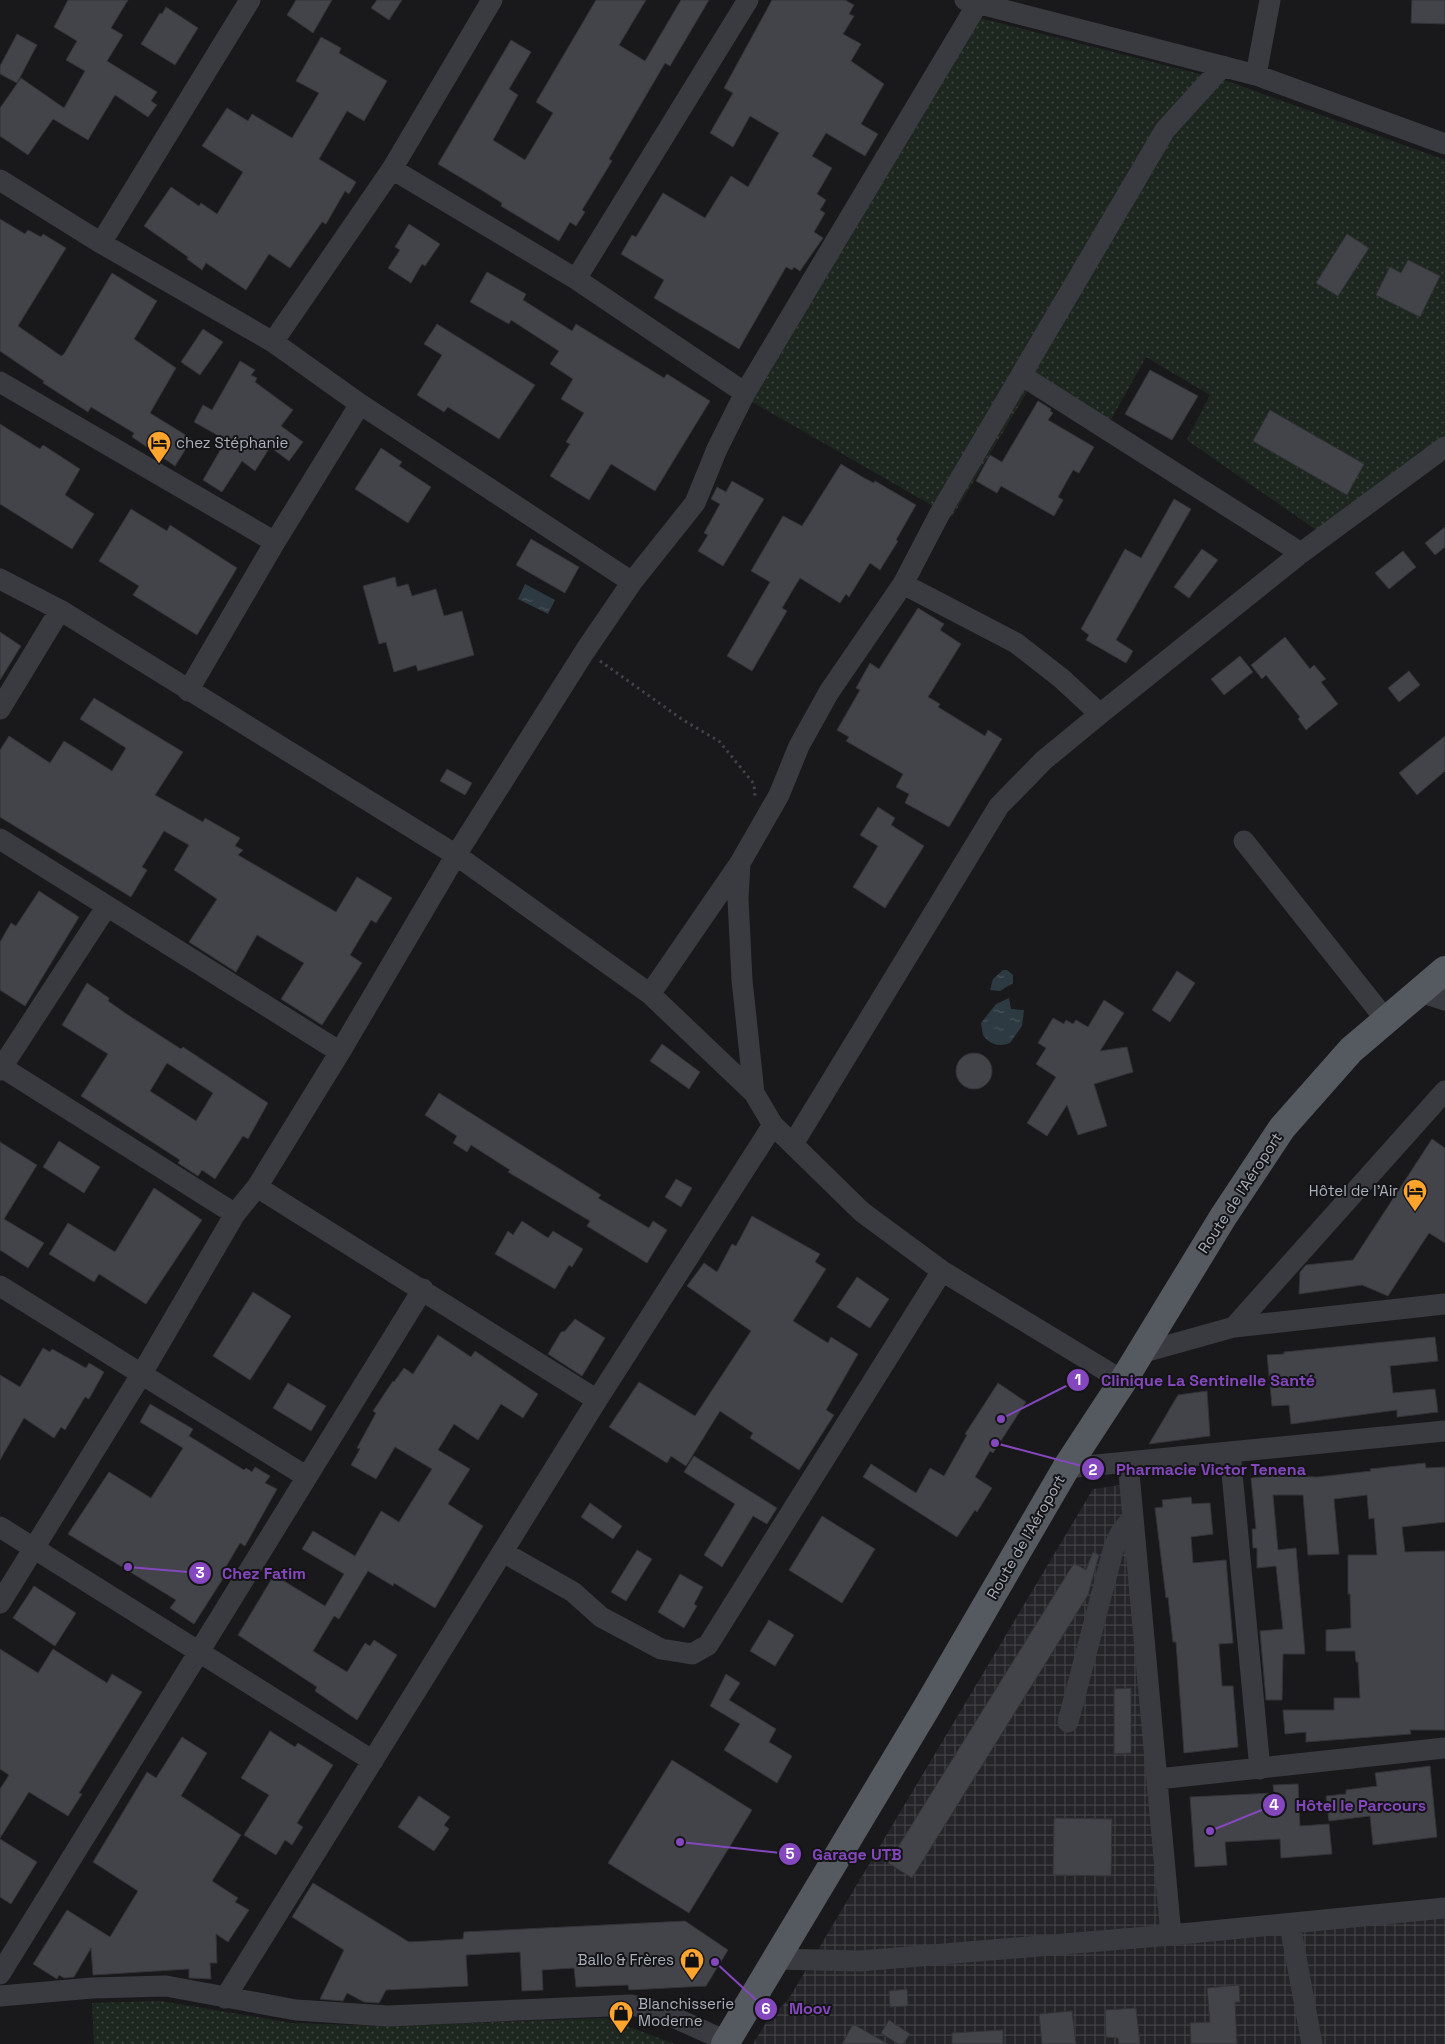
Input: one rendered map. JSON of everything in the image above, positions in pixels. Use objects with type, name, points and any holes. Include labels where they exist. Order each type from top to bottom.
[{"type":"main road","name":"Route de l'Aéroport","points":[[726,2043],[927,1707],[1066,1468],[1141,1353],[1223,1217],[1282,1128],[1351,1050],[1386,1020],[1432,996],[1445,970]]},
{"type":"street","points":[[101,243],[250,0]]},
{"type":"street","points":[[273,342],[392,169],[492,0]]},
{"type":"street","points":[[576,279],[748,0]]},
{"type":"street","points":[[1256,75],[1270,0]]},
{"type":"street","points":[[0,1603],[141,1375],[235,1214],[257,1187],[340,1052],[456,856],[585,651],[632,582],[695,503],[717,449],[745,393],[971,1],[1256,75],[1445,144]]},
{"type":"street","points":[[650,994],[740,863],[778,795],[799,746],[828,692],[902,584],[939,515],[1165,130],[1223,66]]},
{"type":"street","points":[[392,169],[576,279],[745,393]]},
{"type":"street","points":[[0,180],[101,243],[273,342],[360,404],[632,582]]},
{"type":"street","points":[[1021,375],[1301,553]]},
{"type":"street","points":[[0,382],[275,542]]},
{"type":"street","points":[[188,691],[275,542],[360,404]]},
{"type":"street","points":[[793,1144],[999,806],[1044,760],[1100,714],[1301,553],[1445,447]]},
{"type":"street","points":[[0,578],[60,610],[456,856],[650,994],[754,1093],[773,1125],[862,1212],[942,1271],[1123,1381]]},
{"type":"street","points":[[902,584],[1016,643],[1061,678],[1100,714]]},
{"type":"street","points":[[0,709],[60,610]]},
{"type":"street","points":[[0,839],[340,1052]]},
{"type":"street","points":[[1244,841],[1386,1020]]},
{"type":"street","points":[[740,863],[738,899],[742,980],[754,1093]]},
{"type":"street","points":[[107,906],[1,1068],[235,1214]]},
{"type":"street","points":[[1234,1327],[1445,1091]]},
{"type":"street","points":[[225,1998],[597,1400],[773,1125]]},
{"type":"street","points":[[257,1187],[423,1289],[597,1400]]},
{"type":"street","points":[[503,1552],[573,1592],[601,1617],[661,1650],[682,1654],[701,1650],[713,1637],[942,1271]]},
{"type":"street","points":[[0,1286],[307,1477]]},
{"type":"street","points":[[0,1974],[423,1289]]},
{"type":"street","points":[[1141,1353],[1234,1327],[1445,1304]]},
{"type":"street","points":[[1066,1468],[1445,1431]]},
{"type":"street","points":[[1230,1452],[1260,1769]]},
{"type":"street","points":[[1128,1462],[1171,1936]]},
{"type":"street","points":[[1068,1722],[1114,1547],[1121,1532],[1133,1516]]},
{"type":"street","points":[[0,1528],[200,1651],[373,1761]]},
{"type":"street","points":[[1158,1779],[1445,1748]]},
{"type":"street","points":[[776,1958],[860,1961],[1171,1936],[1445,1908]]},
{"type":"street","points":[[1290,1925],[1312,2044]]},
{"type":"street","points":[[0,1996],[92,1988],[166,1986],[296,2010],[388,2016],[631,2005],[660,2011],[726,2043]]},
{"type":"path","points":[[585,651],[683,720],[719,741],[754,784],[756,801]]},
{"type":"shaded area","points":[[980,18],[1227,81],[1445,160],[1445,451],[1332,541],[1187,440],[1210,395],[1146,357],[1104,432],[1030,387],[952,517],[749,400]]},
{"type":"shaded area","points":[[1121,1485],[1161,1928],[1445,1899],[1445,2044],[753,2044],[767,2021],[788,2000],[1093,1489]]},
{"type":"shaded area","points":[[161,2001],[292,2023],[386,2026],[605,2018],[675,2044],[94,2044],[92,2003]]},
{"type":"water","points":[[525,584],[555,600],[548,614],[518,599]]},
{"type":"water","points":[[1003,970],[1007,970],[1013,975],[1013,983],[1000,991],[990,990],[993,979]]},
{"type":"water","points":[[1009,998],[1011,1009],[1024,1010],[1022,1026],[1010,1043],[995,1044],[983,1035],[981,1023],[996,1004]]},
{"type":"building","points":[[68,0],[128,0],[111,28],[123,35],[107,61],[157,92],[151,101],[157,105],[148,117],[115,95],[88,140],[53,119],[28,155],[0,136],[0,108],[21,78],[64,108],[85,71],[66,60],[77,41],[54,27]]},
{"type":"building","points":[[296,0],[332,0],[313,33],[287,15]]},
{"type":"building","points":[[377,0],[402,0],[389,20],[371,8]]},
{"type":"building","points":[[596,0],[646,0],[619,45],[645,61],[681,0],[709,0],[670,66],[665,63],[609,159],[612,161],[582,210],[585,212],[576,226],[570,222],[559,241],[501,206],[502,203],[438,164],[511,40],[531,52],[509,89],[518,95],[493,140],[525,160],[553,113],[536,102]]},
{"type":"building","points":[[772,0],[845,0],[854,5],[849,14],[854,16],[843,34],[861,44],[851,61],[884,84],[861,124],[878,134],[865,156],[826,133],[812,156],[832,168],[817,194],[826,200],[820,210],[825,213],[814,232],[823,238],[800,271],[794,267],[792,270],[786,267],[739,349],[654,298],[664,280],[621,254],[632,235],[636,237],[663,193],[705,218],[731,176],[748,187],[779,133],[750,116],[733,147],[710,133],[733,93],[724,88]]},
{"type":"building","points":[[1412,0],[1445,0],[1445,24],[1411,23]]},
{"type":"building","points":[[166,7],[198,28],[175,65],[141,44],[160,13],[162,14]]},
{"type":"building","points":[[17,34],[37,45],[17,83],[0,74],[0,66]]},
{"type":"building","points":[[321,37],[341,48],[339,53],[387,81],[364,121],[347,111],[319,159],[356,182],[349,194],[345,191],[326,224],[322,222],[290,268],[269,254],[246,290],[206,263],[202,270],[187,259],[188,257],[144,226],[171,187],[199,206],[201,203],[217,214],[243,172],[202,146],[227,108],[248,121],[252,114],[292,138],[319,93],[296,81]]},
{"type":"building","points":[[0,219],[25,234],[28,230],[41,237],[43,234],[66,248],[18,326],[61,356],[64,354],[112,273],[157,301],[134,339],[176,368],[150,413],[192,439],[175,466],[132,437],[134,433],[91,407],[88,412],[43,383],[44,381],[0,351]]},
{"type":"building","points":[[409,224],[440,244],[425,266],[422,264],[411,283],[388,268],[400,250],[395,247]]},
{"type":"building","points":[[1347,234],[1369,248],[1338,296],[1316,283]]},
{"type":"building","points":[[1408,260],[1440,276],[1420,317],[1376,295],[1390,267],[1401,273]]},
{"type":"building","points":[[487,272],[526,294],[523,300],[572,331],[576,324],[664,378],[667,374],[710,401],[655,491],[611,464],[589,500],[550,476],[570,444],[566,442],[584,413],[561,399],[573,379],[550,364],[559,351],[511,320],[509,324],[470,302]]},
{"type":"building","points":[[437,324],[535,385],[499,439],[448,407],[444,412],[417,395],[442,355],[424,344]]},
{"type":"building","points":[[203,329],[223,342],[200,375],[181,362]]},
{"type":"building","points":[[240,361],[255,370],[251,375],[257,378],[255,382],[293,410],[281,426],[303,442],[289,461],[270,447],[255,471],[242,461],[222,492],[203,480],[226,440],[194,422],[203,405],[212,410]]},
{"type":"building","points":[[1150,370],[1198,396],[1172,440],[1125,414]]},
{"type":"building","points":[[1038,401],[1051,409],[1050,411],[1053,413],[1048,420],[1094,447],[1079,473],[1073,470],[1058,497],[1063,500],[1054,516],[1001,486],[997,493],[976,481],[990,455],[1002,462]]},
{"type":"building","points":[[1270,410],[1364,464],[1347,495],[1253,441]]},
{"type":"building","points":[[0,424],[40,449],[43,445],[80,469],[65,495],[94,514],[72,549],[0,504]]},
{"type":"building","points":[[381,448],[402,462],[399,466],[431,487],[408,523],[355,489]]},
{"type":"building","points":[[841,464],[916,505],[896,540],[898,541],[880,570],[870,563],[849,597],[846,594],[840,603],[800,578],[782,608],[787,611],[752,671],[727,656],[770,582],[751,571],[783,516],[802,526]]},
{"type":"building","points":[[732,481],[764,499],[723,566],[698,551],[708,535],[704,533],[720,504],[711,499],[717,487],[726,492]]},
{"type":"building","points":[[1174,499],[1191,509],[1116,640],[1133,651],[1126,663],[1086,640],[1089,635],[1081,629],[1125,549],[1141,558]]},
{"type":"building","points":[[131,509],[167,531],[170,525],[237,568],[197,635],[133,595],[139,586],[99,561]]},
{"type":"building","points":[[1445,527],[1445,547],[1435,555],[1425,543]]},
{"type":"building","points":[[531,539],[579,567],[565,593],[516,565]]},
{"type":"building","points":[[1202,549],[1218,560],[1189,598],[1174,587]]},
{"type":"building","points":[[1403,551],[1416,567],[1389,589],[1375,573]]},
{"type":"building","points":[[395,577],[397,587],[408,584],[412,596],[436,589],[444,616],[462,611],[474,655],[418,671],[416,665],[394,672],[386,642],[379,644],[363,586]]},
{"type":"building","points":[[918,608],[944,624],[940,630],[961,644],[928,697],[940,704],[938,707],[985,736],[988,730],[1002,739],[949,827],[905,803],[909,794],[896,787],[903,774],[846,741],[849,737],[837,730],[860,690],[856,688],[870,663],[879,669]]},
{"type":"building","points":[[0,632],[21,646],[0,680]]},
{"type":"building","points":[[1285,637],[1310,669],[1314,665],[1326,679],[1321,682],[1338,704],[1306,730],[1298,719],[1300,717],[1266,675],[1262,679],[1251,665]]},
{"type":"building","points":[[1240,656],[1253,672],[1224,695],[1211,679]]},
{"type":"building","points":[[1409,671],[1420,685],[1399,702],[1388,688]]},
{"type":"building","points":[[94,698],[183,752],[155,795],[203,822],[205,818],[240,838],[235,846],[243,850],[238,855],[336,912],[357,877],[392,898],[376,923],[371,920],[350,955],[362,963],[322,1025],[281,999],[304,963],[257,935],[236,972],[189,942],[217,899],[174,870],[189,845],[164,831],[142,867],[147,870],[131,897],[0,817],[0,750],[9,736],[50,763],[64,741],[112,771],[126,748],[80,719]]},
{"type":"building","points":[[1445,736],[1445,771],[1417,795],[1399,773]]},
{"type":"building","points":[[447,769],[472,783],[465,795],[440,781]]},
{"type":"building","points":[[878,807],[895,818],[891,825],[924,846],[885,908],[853,887],[878,846],[860,835]]},
{"type":"building","points":[[39,891],[79,917],[25,1006],[0,990],[0,942],[11,923],[16,926]]},
{"type":"building","points":[[1177,971],[1195,983],[1170,1022],[1152,1010]]},
{"type":"building","points":[[87,983],[109,998],[108,1001],[128,1015],[181,1049],[183,1047],[268,1103],[248,1139],[243,1136],[215,1179],[202,1170],[198,1176],[178,1163],[180,1160],[81,1096],[108,1054],[62,1025]],"holes":[[[167,1063],[213,1093],[196,1121],[150,1091]]]},
{"type":"building","points":[[1104,1000],[1124,1013],[1100,1051],[1127,1047],[1133,1072],[1094,1084],[1107,1126],[1078,1135],[1067,1105],[1047,1136],[1027,1123],[1056,1077],[1036,1064],[1046,1048],[1038,1043],[1053,1018],[1064,1024],[1066,1020],[1073,1024],[1076,1020],[1088,1027]]},
{"type":"building","points":[[662,1044],[700,1072],[689,1089],[650,1061]]},
{"type":"building","points":[[974,1053],[981,1054],[987,1058],[991,1064],[991,1078],[987,1084],[981,1088],[974,1089],[967,1088],[961,1084],[957,1078],[956,1071],[957,1064],[961,1058],[967,1054]]},
{"type":"building","points":[[439,1093],[601,1195],[598,1198],[649,1228],[653,1221],[667,1230],[647,1263],[587,1226],[590,1221],[508,1172],[510,1170],[471,1145],[467,1152],[453,1143],[457,1136],[425,1115]]},
{"type":"building","name":"Hôtel de l'Air","points":[[1432,1139],[1445,1148],[1445,1243],[1429,1233],[1388,1296],[1362,1285],[1299,1294],[1300,1272],[1306,1265],[1353,1260]]},
{"type":"building","points":[[59,1141],[100,1167],[84,1193],[43,1167]]},
{"type":"building","points":[[0,1142],[37,1165],[4,1219],[44,1243],[28,1268],[0,1250]]},
{"type":"building","points":[[676,1179],[692,1188],[681,1207],[665,1197]]},
{"type":"building","points":[[154,1188],[202,1220],[146,1304],[99,1274],[94,1282],[49,1254],[68,1223],[115,1252]]},
{"type":"building","points":[[752,1216],[820,1254],[815,1262],[826,1269],[793,1321],[828,1343],[831,1337],[858,1354],[826,1410],[834,1415],[799,1470],[750,1438],[753,1433],[720,1411],[686,1466],[671,1456],[667,1463],[609,1427],[639,1382],[695,1416],[751,1331],[687,1286],[704,1263],[717,1272],[732,1244],[736,1246]]},
{"type":"building","points":[[522,1221],[548,1238],[553,1231],[583,1249],[572,1267],[569,1265],[555,1289],[495,1254],[508,1231],[513,1235]]},
{"type":"building","points":[[857,1277],[889,1299],[870,1328],[837,1307]]},
{"type":"building","points":[[253,1292],[291,1316],[250,1380],[213,1356]]},
{"type":"building","points":[[575,1319],[605,1338],[582,1376],[548,1354],[561,1332],[565,1331]]},
{"type":"building","points":[[438,1335],[471,1357],[475,1351],[538,1394],[523,1418],[501,1404],[478,1440],[454,1424],[438,1450],[470,1469],[448,1504],[483,1526],[435,1608],[394,1583],[393,1586],[368,1571],[339,1619],[334,1616],[313,1651],[347,1672],[365,1643],[370,1646],[374,1640],[397,1655],[357,1720],[315,1691],[317,1687],[238,1635],[274,1575],[325,1606],[344,1574],[302,1549],[313,1531],[355,1556],[381,1511],[399,1522],[432,1469],[395,1447],[376,1479],[351,1465],[360,1449],[357,1448],[376,1413],[373,1411],[393,1381],[404,1368],[413,1374]]},
{"type":"building","points":[[1435,1337],[1438,1361],[1390,1366],[1393,1393],[1435,1389],[1438,1412],[1397,1417],[1397,1410],[1291,1424],[1289,1405],[1272,1406],[1267,1355]]},
{"type":"building","points":[[43,1348],[50,1352],[52,1349],[86,1368],[89,1363],[104,1372],[89,1399],[85,1397],[65,1430],[61,1427],[54,1438],[24,1418],[0,1460],[0,1375],[20,1387]]},
{"type":"building","points":[[288,1383],[326,1406],[311,1431],[273,1408]]},
{"type":"building","points":[[998,1383],[1026,1402],[993,1453],[990,1451],[975,1477],[992,1488],[977,1512],[975,1510],[957,1537],[863,1477],[871,1464],[916,1493],[930,1468],[944,1476],[967,1435],[965,1434]]},
{"type":"building","points":[[1207,1391],[1210,1436],[1149,1444],[1178,1395]]},
{"type":"building","points":[[150,1404],[193,1429],[189,1436],[244,1470],[246,1468],[252,1472],[255,1467],[270,1476],[265,1483],[277,1489],[245,1546],[240,1543],[221,1575],[224,1577],[194,1624],[170,1608],[176,1600],[68,1534],[109,1472],[151,1498],[183,1448],[140,1422]]},
{"type":"building","points":[[694,1456],[777,1508],[767,1524],[753,1516],[722,1567],[704,1555],[735,1504],[684,1472]]},
{"type":"building","points":[[1425,1463],[1426,1468],[1445,1467],[1445,1522],[1402,1527],[1405,1552],[1445,1551],[1445,1730],[1410,1730],[1411,1734],[1306,1742],[1306,1732],[1285,1734],[1283,1710],[1334,1710],[1334,1698],[1360,1698],[1358,1662],[1356,1662],[1355,1651],[1326,1651],[1326,1630],[1351,1628],[1350,1594],[1348,1594],[1348,1555],[1377,1555],[1374,1518],[1369,1519],[1367,1495],[1334,1499],[1339,1554],[1308,1555],[1303,1495],[1273,1495],[1278,1550],[1296,1548],[1305,1654],[1283,1654],[1282,1700],[1266,1700],[1260,1631],[1283,1629],[1276,1566],[1257,1568],[1257,1548],[1253,1548],[1252,1529],[1256,1529],[1251,1478],[1271,1476],[1318,1477]]},
{"type":"building","points":[[1191,1497],[1192,1504],[1210,1503],[1213,1534],[1191,1537],[1193,1563],[1226,1560],[1233,1643],[1219,1644],[1222,1686],[1233,1686],[1238,1747],[1184,1753],[1176,1642],[1173,1642],[1168,1597],[1166,1598],[1155,1508],[1163,1507],[1162,1500]]},
{"type":"building","points":[[590,1503],[622,1526],[613,1539],[581,1517]]},
{"type":"building","points":[[822,1516],[875,1549],[842,1603],[789,1570]]},
{"type":"building","points":[[637,1550],[652,1559],[626,1601],[611,1592]]},
{"type":"building","points":[[1093,1552],[1099,1555],[1088,1595],[912,1878],[888,1863],[1074,1563],[1086,1570]]},
{"type":"building","points":[[680,1574],[703,1587],[694,1604],[697,1606],[684,1628],[658,1612]]},
{"type":"building","points":[[34,1586],[76,1613],[55,1646],[13,1618]]},
{"type":"building","points":[[769,1620],[794,1635],[775,1666],[750,1651]]},
{"type":"building","points":[[0,1649],[38,1673],[53,1649],[107,1683],[112,1674],[142,1692],[79,1793],[82,1794],[68,1816],[29,1792],[0,1838],[0,1789],[9,1775],[0,1769]]},
{"type":"building","points":[[726,1674],[740,1683],[729,1700],[776,1729],[769,1742],[792,1756],[777,1783],[724,1750],[740,1724],[710,1706]]},
{"type":"building","points":[[1131,1688],[1131,1753],[1114,1754],[1114,1689]]},
{"type":"building","points":[[270,1731],[295,1747],[298,1743],[333,1765],[297,1823],[303,1827],[292,1845],[285,1840],[276,1855],[244,1835],[269,1795],[241,1778]]},
{"type":"building","points":[[182,1737],[207,1753],[181,1796],[241,1835],[212,1881],[238,1898],[235,1902],[249,1910],[228,1942],[216,1934],[217,1963],[210,1963],[211,1979],[189,1978],[189,1969],[93,1975],[91,1948],[74,1977],[64,1978],[59,1975],[57,1979],[33,1964],[67,1910],[110,1937],[138,1891],[93,1862],[147,1772],[156,1778]]},
{"type":"building","points":[[672,1760],[752,1810],[689,1913],[608,1863]]},
{"type":"building","points":[[1430,1766],[1437,1837],[1373,1845],[1370,1816],[1329,1821],[1326,1796],[1346,1794],[1346,1790],[1377,1786],[1375,1773]]},
{"type":"building","points":[[1298,1784],[1300,1826],[1329,1824],[1332,1854],[1281,1858],[1280,1839],[1225,1842],[1227,1865],[1195,1867],[1190,1797],[1274,1793],[1273,1785]]},
{"type":"building","points":[[419,1796],[450,1817],[444,1825],[449,1829],[434,1851],[398,1827]]},
{"type":"building","points":[[1054,1818],[1112,1819],[1111,1876],[1053,1875]]},
{"type":"building","points":[[0,1839],[37,1862],[11,1904],[0,1897]]},
{"type":"building","points":[[313,1883],[409,1942],[463,1939],[464,1932],[685,1921],[728,1950],[706,1986],[629,1990],[628,1985],[576,1987],[574,1968],[542,1970],[543,1990],[522,1991],[520,1952],[466,1955],[468,1986],[386,1990],[379,2003],[364,2002],[347,1993],[343,2001],[320,1999],[344,1950],[292,1917]]},
{"type":"building","points":[[1239,1985],[1240,2002],[1235,2002],[1237,2044],[1191,2044],[1190,2023],[1210,2022],[1207,1988]]},
{"type":"building","points":[[907,1989],[908,2006],[890,2007],[889,1991]]},
{"type":"building","points":[[1136,2008],[1140,2044],[1119,2044],[1118,2038],[1106,2037],[1105,2010]]},
{"type":"building","points":[[1072,2011],[1076,2044],[1042,2044],[1039,2014]]},
{"type":"building","points":[[889,2020],[910,2034],[903,2044],[898,2044],[881,2033]]},
{"type":"building","points":[[853,2024],[888,2044],[842,2044]]},
{"type":"building","points":[[1003,2030],[1003,2044],[952,2044],[952,2033]]},
{"type":"place","name":"chez Stéphanie","points":[[159,464]]},
{"type":"place","name":"Hôtel de l'Air","points":[[1415,1212]]},
{"type":"place","name":"Clinique La Sentinelle Santé","points":[[1001,1419]]},
{"type":"place","name":"Pharmacie Victor Tenena","points":[[995,1443]]},
{"type":"place","name":"Chez Fatim","points":[[128,1567]]},
{"type":"place","name":"Hôtel le Parcours","points":[[1210,1831]]},
{"type":"place","name":"Garage UTB","points":[[680,1842]]},
{"type":"place","name":"Moov","points":[[715,1962]]},
{"type":"place","name":"Ballo & Frères","points":[[692,1981]]},
{"type":"place","name":"Blanchisserie Moderne","points":[[621,2034]]}]
